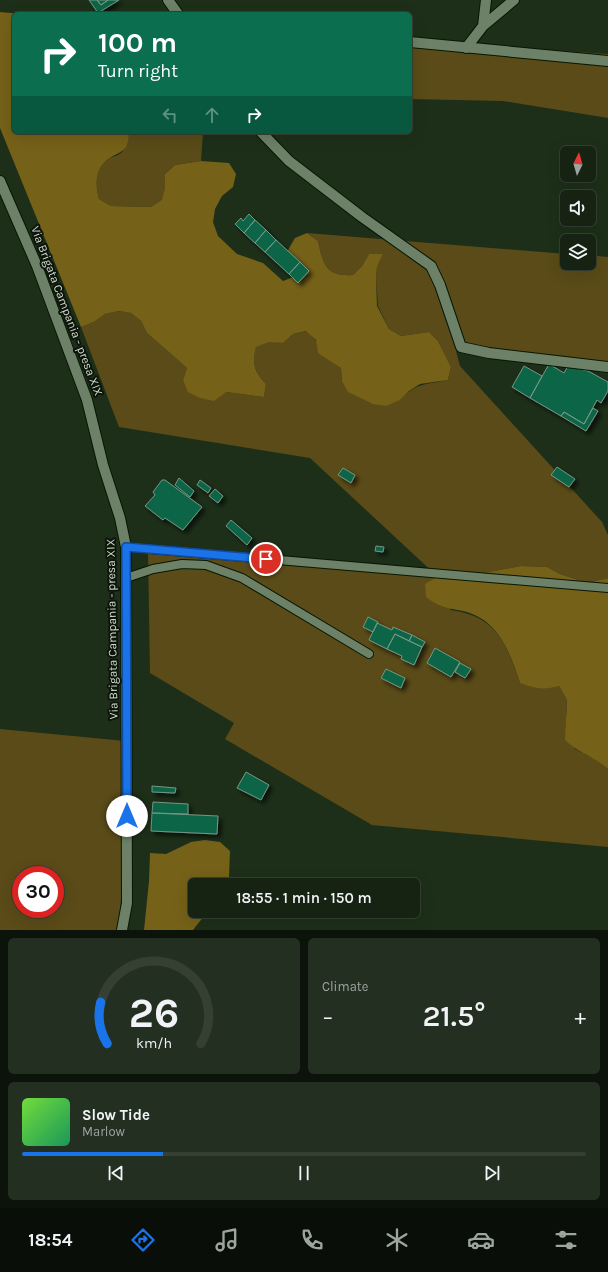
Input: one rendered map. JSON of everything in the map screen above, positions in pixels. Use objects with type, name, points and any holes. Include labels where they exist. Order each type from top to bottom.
[{"type":"street","points":[[168,0],[177,12]]},
{"type":"street","points":[[483,26],[486,0]]},
{"type":"street","points":[[466,48],[483,26],[514,0]]},
{"type":"street","points":[[412,42],[608,61]]},
{"type":"street","points":[[263,134],[289,161],[362,217],[432,266],[461,347],[489,353],[608,367]]},
{"type":"street","name":"Via Brigata Campania - presa XIX","points":[[0,181],[38,266],[87,400],[103,465],[120,518],[126,547],[127,903],[122,930]]},
{"type":"lane","points":[[126,547],[608,588]]},
{"type":"lane","points":[[126,578],[153,569],[182,564],[206,565],[242,578],[369,654]]},
{"type":"shaded area","points":[[0,12],[12,13],[12,134],[129,134],[126,147],[121,152],[108,159],[98,172],[97,188],[99,199],[111,206],[151,207],[162,200],[165,188],[165,174],[175,165],[201,161],[229,163],[236,174],[233,187],[222,196],[215,209],[213,222],[218,236],[237,254],[263,263],[283,281],[296,276],[288,250],[295,238],[307,233],[318,241],[324,262],[331,271],[337,274],[353,275],[362,266],[369,254],[383,254],[377,267],[377,306],[389,329],[401,336],[429,332],[438,341],[451,367],[448,380],[420,384],[409,391],[400,400],[386,406],[373,404],[348,392],[342,381],[341,368],[318,353],[316,340],[306,331],[293,334],[283,343],[269,342],[256,347],[254,363],[259,375],[266,384],[264,397],[226,392],[214,401],[200,398],[188,392],[183,380],[187,368],[147,333],[141,321],[131,313],[119,311],[105,314],[94,322],[81,327],[0,128]]},
{"type":"shaded area","points":[[412,41],[608,54],[608,118],[503,101],[412,99]]},
{"type":"shaded area","points":[[129,134],[203,134],[201,161],[175,165],[165,174],[163,200],[151,207],[111,206],[99,199],[97,188],[98,172],[108,159],[124,150]]},
{"type":"shaded area","points":[[307,233],[560,253],[560,270],[596,270],[596,256],[608,257],[608,371],[456,351],[460,366],[602,522],[608,535],[608,578],[587,583],[560,574],[547,567],[521,566],[478,574],[450,610],[466,613],[478,618],[489,625],[497,633],[510,655],[520,683],[559,686],[567,700],[566,713],[575,749],[601,762],[608,769],[608,847],[372,825],[225,739],[234,723],[150,673],[148,550],[437,576],[310,458],[119,427],[81,327],[94,322],[105,314],[119,311],[131,313],[141,321],[147,333],[187,368],[183,380],[226,392],[264,397],[266,384],[259,375],[254,363],[256,346],[269,341],[283,343],[293,334],[307,331],[331,359],[341,368],[342,381],[400,400],[411,390],[417,387],[448,380],[451,367],[438,341],[429,332],[401,336],[389,329],[378,306],[376,279],[377,267],[383,254],[369,254],[362,266],[353,275],[337,274],[331,271],[324,262],[318,241]]},
{"type":"shaded area","points":[[521,566],[547,567],[560,574],[587,583],[608,578],[608,769],[565,740],[567,700],[559,686],[540,688],[530,687],[520,683],[507,649],[494,629],[475,615],[439,605],[426,597],[425,584],[437,577],[478,574]]},
{"type":"shaded area","points":[[0,729],[125,741],[123,879],[118,930],[0,930]]},
{"type":"shaded area","points":[[205,840],[220,842],[230,851],[229,878],[188,878],[188,918],[202,918],[193,930],[144,930],[150,853],[166,854],[191,842]]},
{"type":"building","points":[[89,0],[97,0],[101,5],[108,0],[119,0],[100,12],[97,12]]},
{"type":"building","points":[[97,0],[108,0],[101,5]]},
{"type":"building","points":[[249,214],[255,220],[244,233],[235,224],[241,218],[243,221]]},
{"type":"building","points":[[255,220],[266,230],[255,243],[244,233]]},
{"type":"building","points":[[266,230],[276,240],[265,252],[255,243]]},
{"type":"building","points":[[276,240],[300,262],[289,274],[265,252]]},
{"type":"building","points":[[300,262],[309,271],[298,283],[289,274]]},
{"type":"building","points":[[549,364],[564,373],[568,366],[588,371],[608,382],[608,391],[601,403],[597,400],[584,424],[564,412],[561,416],[530,398]]},
{"type":"building","points":[[524,366],[542,376],[530,398],[512,387]]},
{"type":"building","points":[[593,408],[598,411],[586,431],[561,416],[564,412],[584,424]]},
{"type":"building","points":[[557,467],[575,479],[569,487],[551,475]]},
{"type":"building","points":[[343,468],[355,475],[351,483],[338,475]]},
{"type":"building","points":[[179,478],[194,491],[190,497],[175,485]]},
{"type":"building","points":[[162,480],[165,480],[202,507],[183,530],[165,518],[163,520],[145,506],[155,495],[153,492]]},
{"type":"building","points":[[200,480],[211,488],[208,493],[197,485]]},
{"type":"building","points":[[215,489],[223,496],[218,503],[209,496]]},
{"type":"building","points":[[231,520],[252,538],[247,545],[226,526]]},
{"type":"building","points":[[376,546],[384,547],[383,552],[375,551]]},
{"type":"building","points":[[368,617],[378,622],[373,632],[363,627]]},
{"type":"building","points":[[377,623],[392,630],[393,627],[412,635],[409,641],[395,634],[387,649],[369,640]]},
{"type":"building","points":[[395,634],[422,647],[414,665],[401,659],[402,656],[387,649]]},
{"type":"building","points":[[412,635],[425,642],[422,647],[409,641]]},
{"type":"building","points":[[435,648],[460,662],[451,677],[427,663]]},
{"type":"building","points":[[460,663],[471,669],[465,678],[455,672]]},
{"type":"building","points":[[386,669],[405,678],[401,688],[381,678]]},
{"type":"building","points":[[246,772],[269,785],[261,800],[237,788]]},
{"type":"building","points":[[152,786],[176,788],[175,793],[152,792]]},
{"type":"building","points":[[153,802],[188,804],[188,814],[152,813]]},
{"type":"building","points":[[152,813],[218,816],[217,834],[151,831]]},
{"type":"route","points":[[127,816],[126,547],[266,559]]}]
